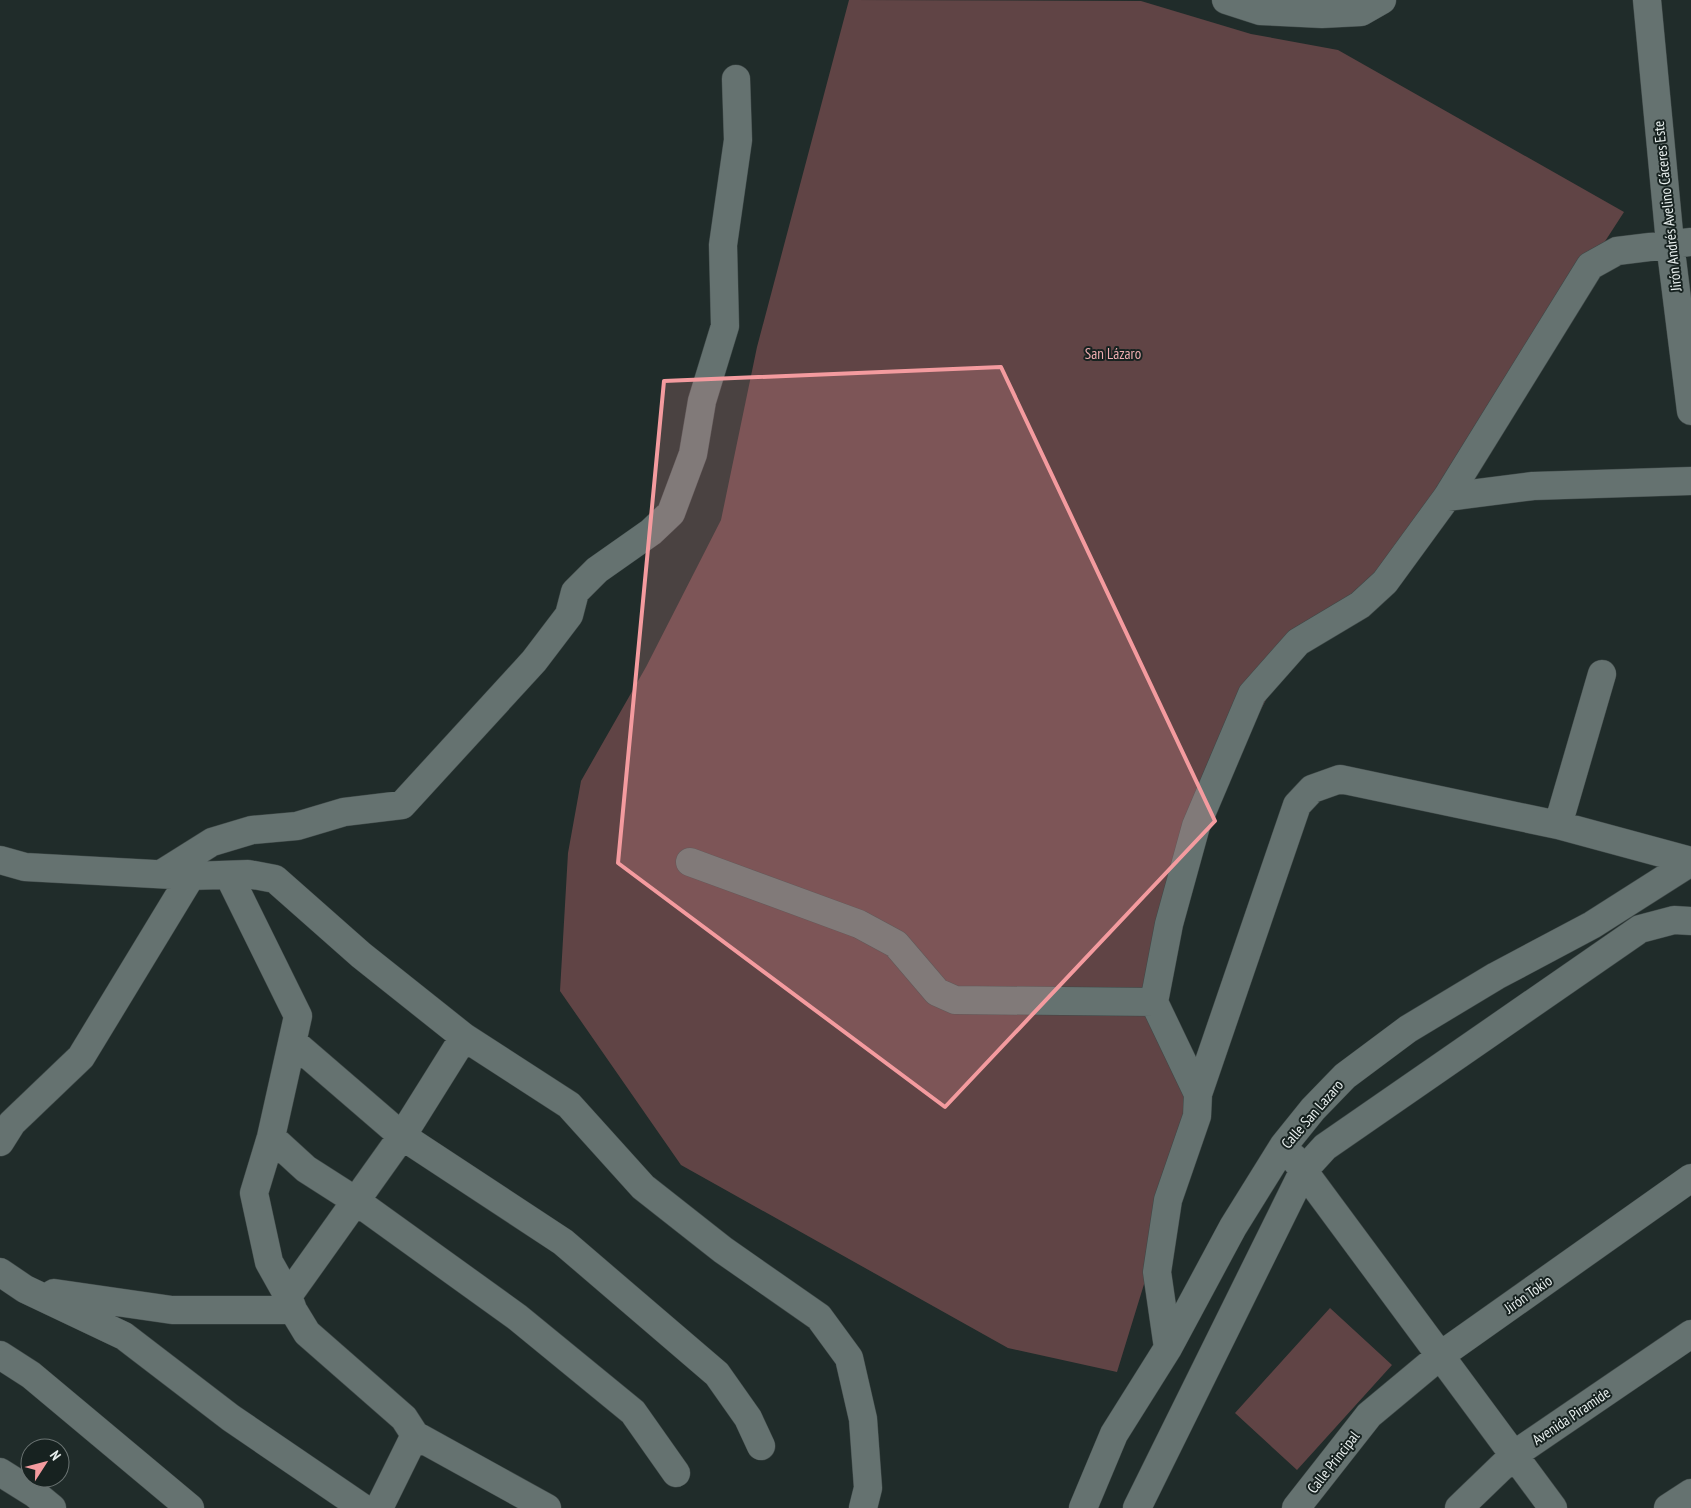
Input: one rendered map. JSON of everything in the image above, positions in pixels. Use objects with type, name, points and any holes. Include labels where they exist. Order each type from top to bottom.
[{"type":"street","points":[[1226,0],[1260,11],[1322,14],[1361,12],[1382,0]]},
{"type":"street","name":"Jirón Andrés Avelino Cáceres Este","points":[[1647,0],[1681,242],[1691,411]]},
{"type":"street","points":[[161,874],[212,842],[252,830],[297,826],[344,812],[402,805],[534,661],[569,615],[575,592],[596,570],[651,532],[671,514],[693,454],[702,401],[725,326],[723,245],[738,140],[736,79]]},
{"type":"street","points":[[1198,1094],[1154,1002],[1169,924],[1196,826],[1252,694],[1298,642],[1360,605],[1385,582],[1447,497],[1590,266],[1617,251],[1681,242]]},
{"type":"street","points":[[1447,497],[1534,486],[1691,481]]},
{"type":"street","points":[[1558,825],[1602,674]]},
{"type":"street","points":[[1168,1348],[1157,1272],[1168,1200],[1197,1116],[1198,1094],[1297,805],[1312,789],[1340,779],[1558,825],[1691,861]]},
{"type":"street","points":[[0,860],[25,867],[191,876],[248,874],[275,878],[361,955],[464,1037],[569,1105],[644,1187],[723,1250],[819,1317],[848,1358],[863,1419],[868,1488],[863,1508]]},
{"type":"street","name":"Calle San Lazaro","points":[[1083,1508],[1114,1434],[1168,1348],[1233,1227],[1284,1145],[1313,1109],[1345,1076],[1408,1029],[1496,976],[1592,925],[1691,861]]},
{"type":"street","points":[[690,862],[859,924],[896,944],[937,992],[955,1000],[1154,1002]]},
{"type":"street","points":[[0,1142],[12,1123],[81,1057],[191,876]]},
{"type":"street","points":[[229,876],[298,1016],[271,1136],[254,1193],[269,1262],[307,1332],[404,1418],[415,1435],[546,1508]]},
{"type":"street","points":[[1137,1508],[1304,1170],[1325,1147],[1640,930],[1674,920],[1691,921]]},
{"type":"street","points":[[291,1303],[356,1201],[402,1136],[464,1037]]},
{"type":"street","points":[[293,1042],[402,1136],[563,1242],[717,1374],[748,1418],[761,1446]]},
{"type":"street","points":[[271,1136],[306,1169],[356,1201],[518,1317],[633,1412],[676,1473]]},
{"type":"street","points":[[1284,1145],[1515,1454],[1553,1508]]},
{"type":"street","name":"Jirón Tokio","points":[[1369,1416],[1441,1355],[1691,1178]]},
{"type":"street","points":[[0,1272],[25,1289],[124,1336],[232,1418],[363,1508]]},
{"type":"street","points":[[25,1289],[172,1310],[291,1303]]},
{"type":"street","name":"Avenida Piramide","points":[[1458,1508],[1515,1454],[1691,1334]]},
{"type":"street","points":[[0,1355],[31,1375],[190,1508]]},
{"type":"street","name":"Calle Principal","points":[[1296,1508],[1369,1416]]},
{"type":"street","points":[[379,1508],[415,1435]]},
{"type":"street","points":[[0,1472],[35,1494],[52,1508]]},
{"type":"street","points":[[1668,1508],[1691,1493]]},
{"type":"highlighted area","points":[[1001,367],[1215,821],[945,1107],[618,863],[664,381]]},
{"type":"green space","name":"San Lázaro","points":[[849,0],[1141,1],[1251,34],[1338,50],[1624,212],[1410,543],[1280,673],[1197,832],[1145,1003],[1197,1098],[1181,1164],[1117,1372],[1008,1348],[681,1165],[560,991],[568,853],[581,781],[646,667],[721,520],[757,347]]},
{"type":"green space","points":[[1330,1308],[1392,1365],[1297,1470],[1235,1413]]}]
